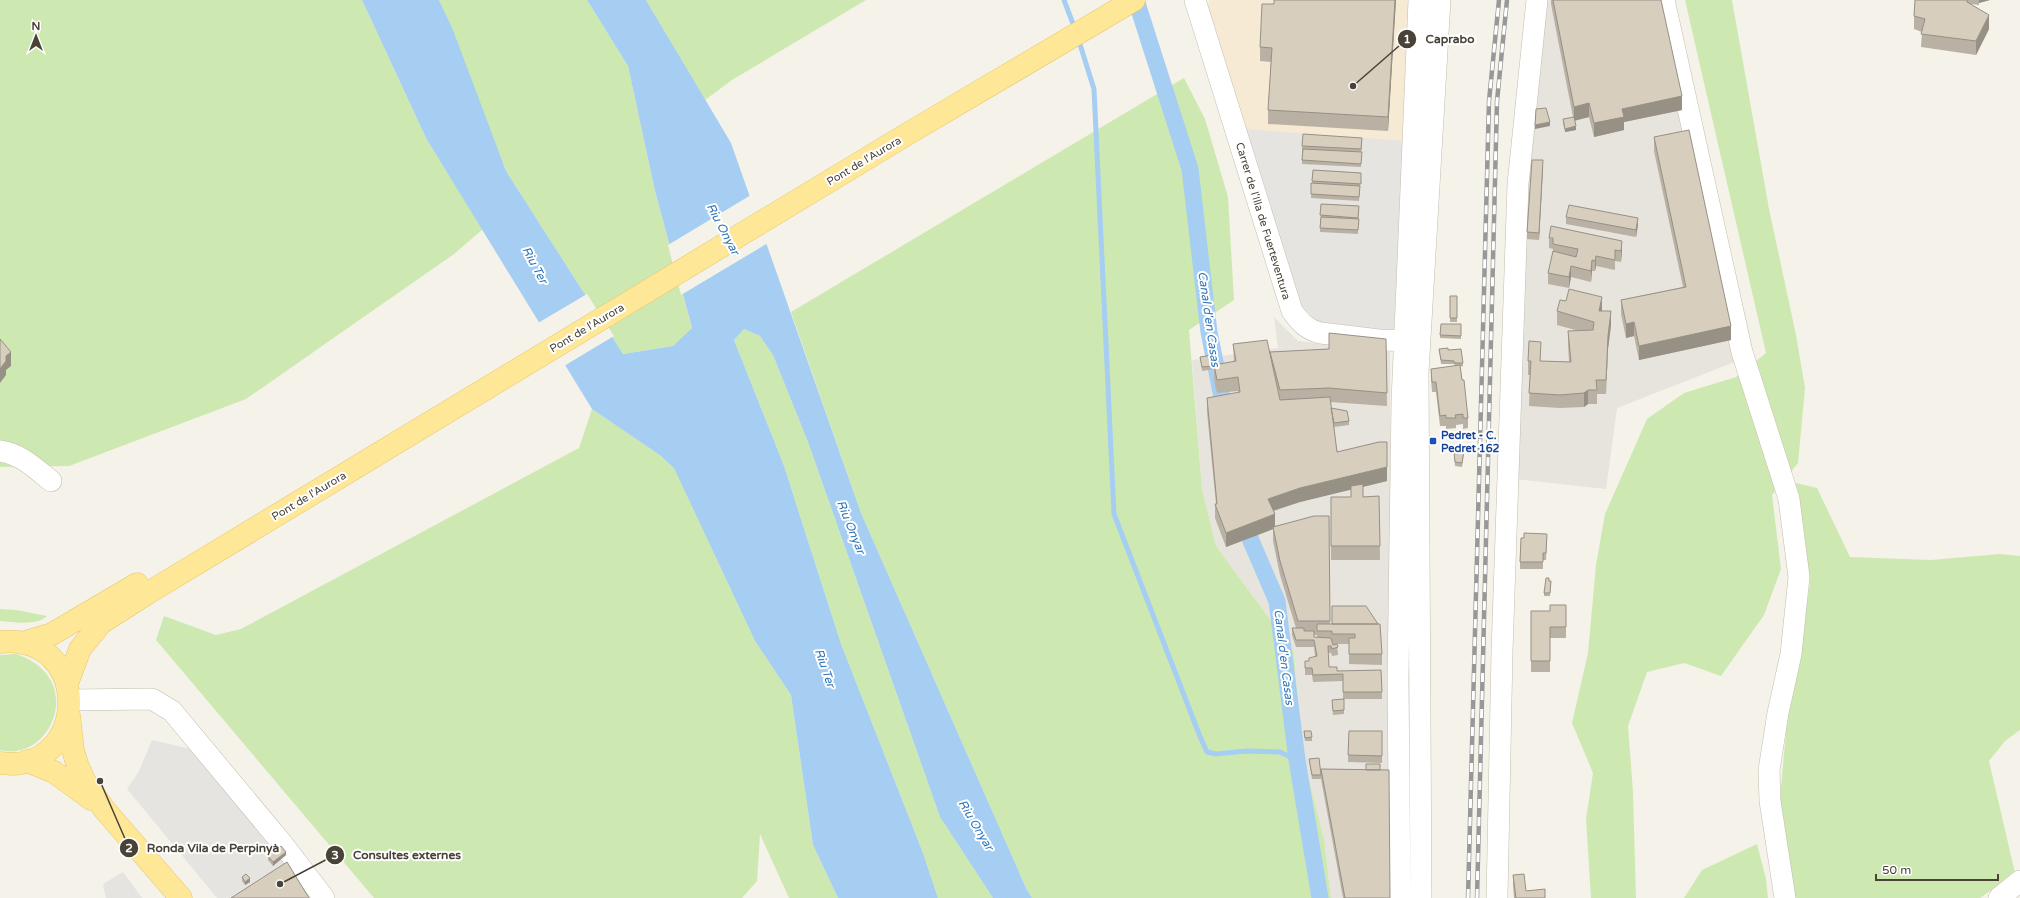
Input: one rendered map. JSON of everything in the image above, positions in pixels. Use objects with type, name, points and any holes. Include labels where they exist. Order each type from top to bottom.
[{"type":"main road","name":"Pont de l'Aurora","points":[[0,777],[15,762],[42,754],[54,744],[64,730],[80,648],[101,623],[145,587],[1108,0]]},
{"type":"main road","name":"Pont de l'Aurora","points":[[8,641],[52,634],[145,587],[1134,0]]},
{"type":"main road","points":[[8,641],[37,648],[50,657],[60,670],[69,700],[73,750],[84,780],[104,809],[181,898]]},
{"type":"main road","points":[[15,762],[54,772],[104,809]]},
{"type":"street","name":"Carrer de l'Illa de Fuerteventura","points":[[1195,0],[1292,311],[1305,326],[1312,331],[1321,334],[1412,341]]},
{"type":"street","points":[[1400,898],[1398,679],[1412,341],[1419,0]]},
{"type":"street","points":[[1420,898],[1418,380],[1412,341],[1440,0]]},
{"type":"street","points":[[1497,898],[1502,652],[1518,184],[1537,0]]},
{"type":"street","points":[[1664,0],[1742,352],[1789,499],[1799,577],[1791,654],[1778,713],[1769,770],[1770,801],[1785,898]]},
{"type":"street","points":[[0,451],[11,452],[27,462],[51,481]]},
{"type":"street","points":[[69,700],[152,698],[172,711],[281,842],[324,898]]},
{"type":"street","points":[[1999,898],[2020,881]]},
{"type":"shaded area","points":[[1210,0],[1409,0],[1405,141],[1300,304],[1207,7]]},
{"type":"shaded area","points":[[1545,0],[1660,0],[1737,361],[1617,408],[1606,489],[1515,479],[1528,156]]},
{"type":"shaded area","points":[[1245,129],[1405,141],[1394,331],[1347,328],[1316,321],[1300,304]]},
{"type":"shaded area","points":[[1274,317],[1298,341],[1390,352],[1392,898],[1331,898],[1324,839],[1301,749],[1294,652],[1216,546],[1202,489],[1192,360],[1278,348]]},
{"type":"shaded area","points":[[152,740],[191,749],[288,865],[236,898],[217,898],[127,789],[139,771]]},
{"type":"shaded area","points":[[123,872],[142,898],[106,898],[103,884]]},
{"type":"green space","points":[[0,0],[362,0],[426,138],[483,229],[454,254],[246,399],[69,466],[0,467]]},
{"type":"green space","points":[[439,0],[587,0],[628,66],[655,191],[692,329],[673,346],[623,354],[506,171]]},
{"type":"green space","points":[[646,0],[866,0],[732,80],[705,100]]},
{"type":"green space","points":[[1685,0],[1732,0],[1769,209],[1796,335],[1805,388],[1798,463],[1772,495],[1781,569],[1764,615],[1721,676],[1684,663],[1647,672],[1628,726],[1633,792],[1636,898],[1591,898],[1586,819],[1593,773],[1572,723],[1588,653],[1596,565],[1605,514],[1647,419],[1684,393],[1736,377],[1766,353]]},
{"type":"green space","points":[[1184,78],[1205,119],[1228,197],[1234,300],[1189,330],[1202,489],[1216,546],[1294,652],[1301,749],[1324,839],[1331,898],[1032,898],[1026,888],[861,513],[791,312]]},
{"type":"green space","points":[[744,329],[760,336],[773,355],[808,442],[940,817],[993,898],[938,898],[923,853],[841,644],[784,466],[734,340]]},
{"type":"green space","points":[[592,409],[661,456],[674,467],[755,641],[791,695],[813,845],[838,898],[789,898],[760,834],[757,881],[742,898],[374,898],[156,640],[164,616],[216,635],[241,629],[579,448]]},
{"type":"green space","points":[[1796,483],[1817,488],[1850,557],[1931,560],[2000,554],[2020,556],[2020,730],[2005,741],[1989,761],[2015,873],[1980,898],[1795,898],[1779,809],[1787,722],[1810,585]]},
{"type":"green space","points":[[0,609],[16,610],[47,616],[43,619],[31,622],[0,621]]},
{"type":"green space","points":[[16,654],[38,666],[51,681],[56,698],[54,716],[46,732],[34,744],[18,751],[0,750],[0,655]]},
{"type":"green space","points":[[1757,844],[1766,879],[1768,898],[1684,898],[1702,870]]},
{"type":"water","points":[[362,0],[439,0],[453,30],[506,171],[623,354],[673,346],[692,328],[655,191],[628,66],[587,0],[646,0],[731,143],[861,513],[1026,888],[1032,898],[993,898],[940,817],[808,442],[773,355],[760,336],[744,329],[734,340],[784,466],[841,644],[923,853],[938,898],[838,898],[813,845],[791,695],[755,641],[674,468],[661,456],[592,409],[426,138]]},
{"type":"pier","points":[[751,195],[768,243],[681,295],[668,245]]},
{"type":"pier","points":[[587,294],[614,336],[564,366],[538,323]]},
{"type":"building","points":[[1274,0],[1395,0],[1388,117],[1268,110],[1272,48],[1260,47],[1262,4],[1274,4]]},
{"type":"building","points":[[1553,0],[1661,0],[1682,96],[1622,109],[1624,117],[1594,123],[1589,103],[1574,107]]},
{"type":"building","points":[[1915,0],[1967,0],[1967,2],[1989,15],[1976,41],[1921,34],[1925,19],[1914,16]]},
{"type":"building","points":[[1546,108],[1550,122],[1535,125],[1536,109]]},
{"type":"building","points":[[1574,117],[1576,126],[1565,129],[1563,119]]},
{"type":"building","points":[[1689,130],[1731,326],[1639,346],[1634,322],[1626,324],[1621,300],[1686,287],[1654,137]]},
{"type":"building","points":[[1303,134],[1362,138],[1361,149],[1302,146]]},
{"type":"building","points":[[1303,149],[1362,152],[1361,164],[1302,160]]},
{"type":"building","points":[[1532,160],[1543,160],[1539,233],[1527,232]]},
{"type":"building","points":[[1313,170],[1361,173],[1361,184],[1312,181]]},
{"type":"building","points":[[1311,183],[1360,186],[1359,197],[1311,194]]},
{"type":"building","points":[[1321,204],[1359,206],[1358,218],[1320,215]]},
{"type":"building","points":[[1569,205],[1638,218],[1636,230],[1566,217]]},
{"type":"building","points":[[1321,217],[1359,219],[1358,230],[1320,228]]},
{"type":"building","points":[[1551,226],[1622,241],[1621,251],[1615,250],[1615,260],[1596,256],[1595,261],[1592,260],[1591,271],[1571,266],[1569,277],[1548,273],[1553,251],[1576,257],[1578,249],[1553,244],[1553,238],[1549,238]]},
{"type":"building","points":[[1569,289],[1602,297],[1599,311],[1611,311],[1606,380],[1596,380],[1597,390],[1588,390],[1584,393],[1560,395],[1529,393],[1531,361],[1528,361],[1529,341],[1541,342],[1540,361],[1571,362],[1568,331],[1593,330],[1594,322],[1557,311],[1560,300],[1566,301]]},
{"type":"building","points":[[1450,296],[1457,296],[1457,318],[1450,318]]},
{"type":"building","points":[[1441,324],[1461,324],[1461,336],[1440,335]]},
{"type":"building","points":[[1329,333],[1386,339],[1387,393],[1329,388],[1280,390],[1270,352],[1329,349]]},
{"type":"building","points":[[0,339],[11,352],[6,356],[6,361],[0,369]]},
{"type":"building","points":[[1267,340],[1280,400],[1330,397],[1337,452],[1379,442],[1387,442],[1387,467],[1300,488],[1268,499],[1275,514],[1226,533],[1215,504],[1217,504],[1207,398],[1240,392],[1238,377],[1217,380],[1214,365],[1236,361],[1233,344]]},
{"type":"building","points":[[1448,348],[1448,350],[1461,349],[1463,363],[1441,360],[1439,349]]},
{"type":"building","points":[[1213,355],[1214,366],[1202,367],[1200,357]]},
{"type":"building","points":[[1460,365],[1462,380],[1464,380],[1468,418],[1463,418],[1463,414],[1455,415],[1456,418],[1446,418],[1446,415],[1440,416],[1436,382],[1432,382],[1431,369]]},
{"type":"building","points":[[1331,408],[1347,411],[1349,421],[1334,423]]},
{"type":"building","points":[[1459,449],[1464,450],[1462,463],[1455,462],[1454,453],[1458,454]]},
{"type":"building","points":[[1363,484],[1363,497],[1379,496],[1380,546],[1331,546],[1331,497],[1351,497],[1351,486]]},
{"type":"building","points":[[1314,516],[1329,516],[1330,621],[1298,621],[1280,561],[1273,527]]},
{"type":"building","points":[[1524,533],[1547,534],[1546,553],[1543,553],[1543,562],[1520,562],[1521,538],[1524,538]]},
{"type":"building","points":[[1546,578],[1549,578],[1549,581],[1551,581],[1550,593],[1544,593]]},
{"type":"building","points":[[1550,605],[1566,605],[1566,627],[1550,627],[1550,661],[1531,661],[1531,611],[1550,611]]},
{"type":"building","points":[[1332,606],[1366,606],[1378,624],[1332,624]]},
{"type":"building","points":[[1317,624],[1380,624],[1382,654],[1349,654],[1349,638],[1355,638],[1355,634],[1332,634],[1332,631],[1317,631]]},
{"type":"building","points":[[1292,628],[1304,628],[1304,631],[1314,631],[1314,637],[1331,638],[1333,645],[1337,644],[1338,647],[1332,649],[1331,646],[1328,646],[1329,667],[1337,667],[1337,671],[1381,670],[1382,692],[1343,692],[1343,674],[1313,675],[1312,668],[1305,668],[1305,661],[1309,661],[1309,658],[1317,656],[1314,640],[1296,640]]},
{"type":"building","points":[[1344,699],[1344,710],[1333,711],[1332,700]]},
{"type":"building","points":[[1304,731],[1311,731],[1312,737],[1305,738]]},
{"type":"building","points":[[1349,731],[1382,731],[1382,756],[1348,755]]},
{"type":"building","points":[[1319,758],[1321,775],[1312,775],[1309,759]]},
{"type":"building","points":[[1366,764],[1380,764],[1380,770],[1366,770]]},
{"type":"building","points":[[1321,769],[1389,770],[1390,898],[1345,898]]},
{"type":"building","points":[[281,846],[286,852],[273,862],[268,856]]},
{"type":"building","points":[[287,862],[309,898],[231,898]]},
{"type":"building","points":[[246,874],[250,878],[245,882],[242,877]]},
{"type":"building","points":[[1524,874],[1526,891],[1545,889],[1545,898],[1516,898],[1513,875]]},
{"type":"waterway","points":[[1064,0],[1075,29]]},
{"type":"waterway","name":"Canal d'en Casas","points":[[1136,0],[1190,169],[1209,332],[1226,417]]},
{"type":"waterway","points":[[1078,38],[1094,89],[1114,514],[1207,752],[1216,754],[1246,751],[1280,752],[1297,760]]},
{"type":"waterway","name":"Canal d'en Casas","points":[[1245,515],[1251,541],[1277,601],[1297,760],[1320,898]]},
{"type":"railway","points":[[1468,898],[1489,101],[1499,0]]},
{"type":"railway","points":[[1477,898],[1497,101],[1507,0]]},
{"type":"place","name":"Caprabo","points":[[1353,86]]},
{"type":"place","name":"Pedret - C. Pedret 162","points":[[1433,441]]},
{"type":"place","name":"Ronda Vila de Perpinyà","points":[[100,781]]},
{"type":"place","name":"Consultes externes","points":[[280,884]]},
{"type":"water label","name":"Riu Onyar","points":[[723,229]]},
{"type":"water label","name":"Riu Ter","points":[[535,265]]},
{"type":"water label","name":"Riu Onyar","points":[[851,527]]},
{"type":"water label","name":"Riu Ter","points":[[825,668]]},
{"type":"water label","name":"Riu Onyar","points":[[976,825]]}]
